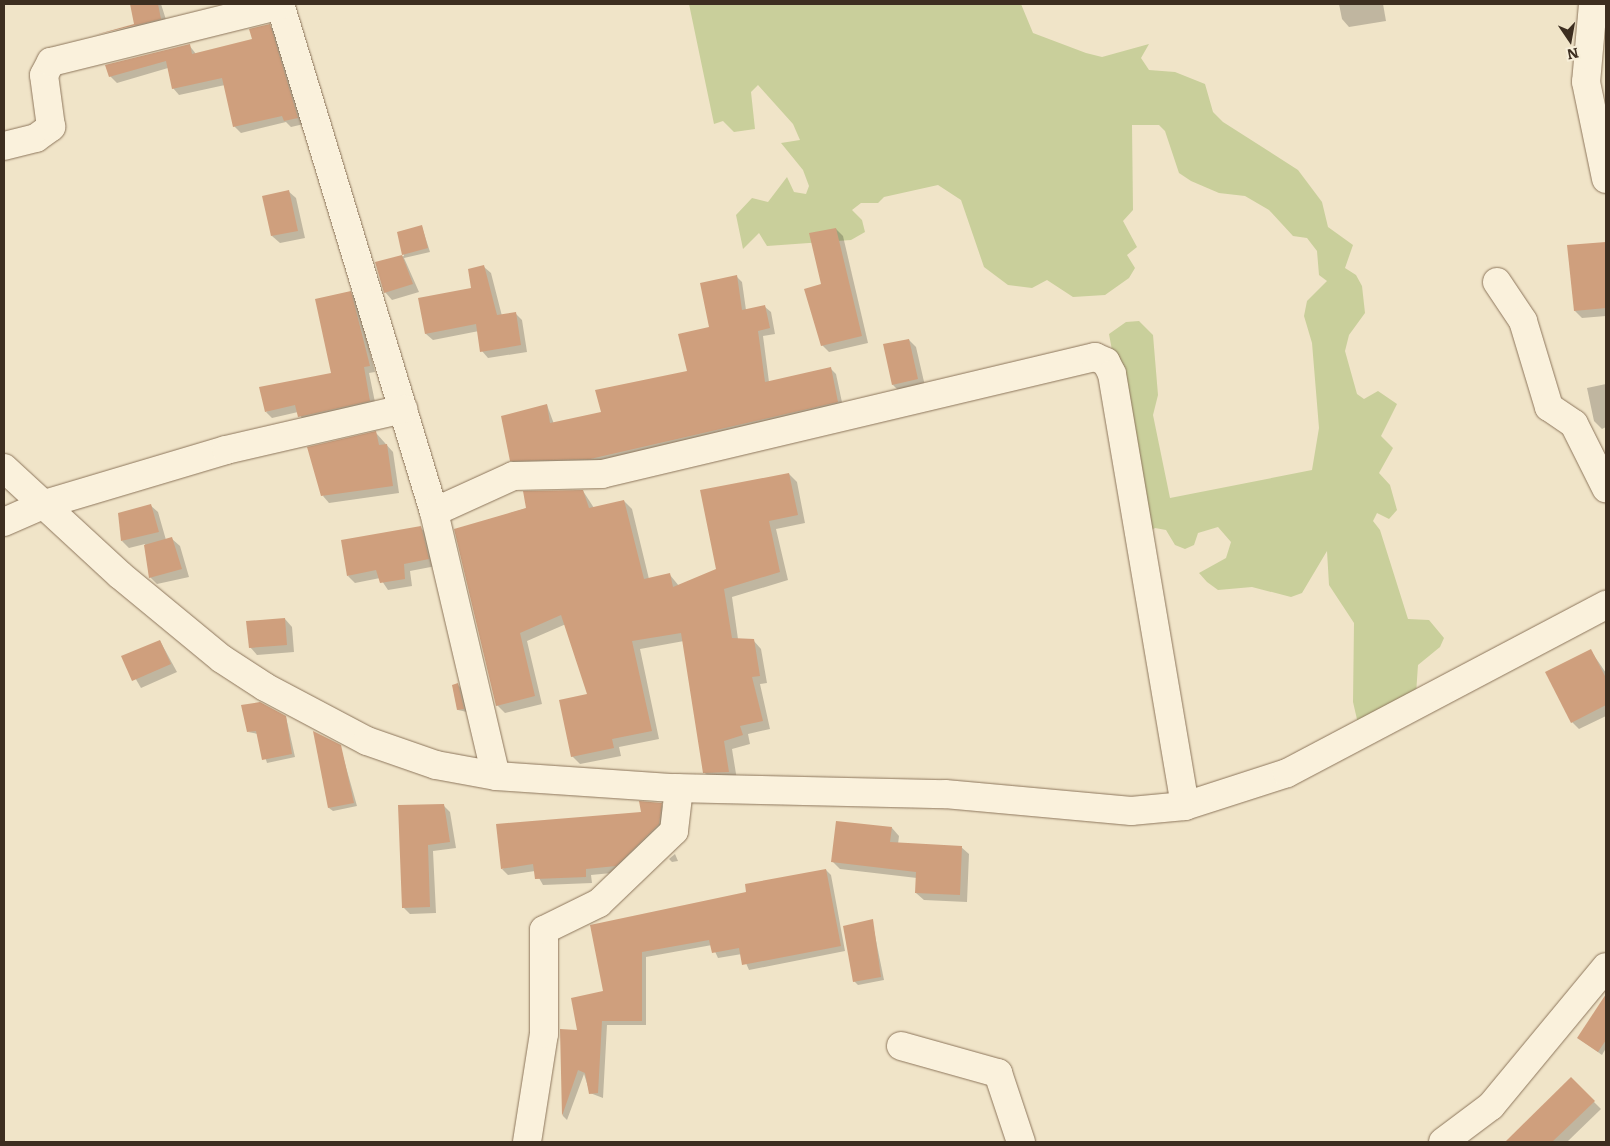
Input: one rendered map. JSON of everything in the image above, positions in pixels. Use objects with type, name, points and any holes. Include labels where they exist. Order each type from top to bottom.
[{"type":"street","points":[[4,146],[36,138],[51,127],[44,75],[51,62],[280,4],[434,512],[496,776]]},
{"type":"street","points":[[1593,4],[1586,82],[1606,179]]},
{"type":"street","points":[[1497,282],[1523,321],[1549,407],[1574,424],[1606,488]]},
{"type":"street","points":[[434,512],[513,476],[602,474],[1095,357],[1106,362],[1112,374],[1185,806]]},
{"type":"street","points":[[4,522],[45,504],[226,450],[403,409]]},
{"type":"street","points":[[4,468],[127,581],[265,687],[367,741],[436,765],[496,776],[679,788],[945,794],[1132,811],[1185,806],[1287,773],[1606,605]]},
{"type":"street","points":[[527,1142],[544,1034],[544,930],[599,903],[674,831],[679,788]]},
{"type":"street","points":[[1443,1142],[1491,1106],[1606,967]]},
{"type":"street","points":[[902,1046],[998,1073],[1021,1142]]},
{"type":"green space","points":[[689,4],[1021,4],[1033,33],[1086,53],[1102,57],[1149,44],[1141,58],[1149,70],[1175,72],[1205,84],[1213,112],[1223,122],[1298,170],[1322,202],[1328,227],[1353,245],[1345,268],[1356,275],[1362,286],[1365,313],[1349,335],[1345,351],[1357,394],[1364,399],[1378,391],[1397,404],[1381,436],[1393,448],[1379,473],[1390,485],[1397,510],[1389,519],[1377,513],[1373,521],[1380,530],[1408,619],[1429,620],[1444,638],[1440,647],[1418,665],[1416,694],[1359,728],[1353,702],[1354,623],[1329,585],[1327,551],[1302,593],[1291,597],[1252,587],[1218,590],[1207,582],[1199,573],[1226,558],[1231,542],[1218,527],[1198,533],[1194,545],[1185,549],[1175,545],[1166,530],[1155,528],[1146,534],[1109,334],[1126,322],[1139,321],[1153,335],[1158,395],[1153,415],[1170,498],[1312,470],[1319,428],[1312,343],[1304,316],[1307,301],[1327,281],[1319,275],[1317,251],[1307,238],[1293,236],[1269,210],[1245,196],[1219,193],[1191,181],[1179,173],[1165,131],[1159,125],[1132,125],[1133,210],[1123,221],[1137,247],[1127,255],[1135,268],[1129,278],[1105,295],[1073,297],[1047,280],[1032,288],[1008,285],[984,267],[961,200],[938,185],[884,197],[878,203],[861,203],[852,210],[862,220],[865,232],[851,240],[767,246],[759,233],[743,249],[736,215],[752,198],[768,202],[787,177],[794,192],[806,194],[809,186],[803,170],[781,143],[800,140],[793,124],[758,85],[751,92],[755,129],[734,132],[723,121],[714,124]]},
{"type":"building","points":[[130,4],[158,4],[161,19],[95,35],[134,24]]},
{"type":"building","points":[[270,24],[298,118],[284,121],[282,116],[233,127],[222,78],[172,89],[166,61],[109,77],[105,65],[190,44],[192,54],[252,39],[249,29]]},
{"type":"building","points":[[289,190],[298,231],[271,236],[262,196]]},
{"type":"building","points":[[422,225],[428,248],[402,255],[397,232]]},
{"type":"building","points":[[836,228],[862,336],[821,346],[804,289],[821,284],[809,233]]},
{"type":"building","points":[[1606,242],[1606,308],[1574,311],[1567,245]]},
{"type":"building","points":[[402,255],[413,284],[384,293],[375,262]]},
{"type":"building","points":[[484,265],[497,315],[516,312],[521,345],[480,352],[476,324],[425,334],[418,298],[471,288],[468,269]]},
{"type":"building","points":[[737,275],[742,310],[765,305],[770,328],[758,331],[765,382],[831,367],[838,402],[590,459],[510,461],[501,416],[547,404],[550,423],[601,412],[595,390],[687,371],[678,334],[709,327],[700,283]]},
{"type":"building","points":[[351,291],[370,366],[364,367],[370,401],[298,417],[295,405],[265,412],[259,387],[331,373],[315,299]]},
{"type":"building","points":[[909,339],[918,379],[892,385],[883,344]]},
{"type":"building","points":[[376,431],[379,445],[387,444],[393,486],[321,496],[307,447]]},
{"type":"building","points":[[789,473],[798,515],[769,521],[780,572],[724,589],[732,638],[754,639],[760,676],[752,677],[763,721],[740,726],[743,735],[724,741],[729,772],[703,773],[681,633],[632,641],[652,731],[612,739],[614,748],[571,757],[559,700],[587,694],[561,615],[520,633],[535,696],[496,706],[454,529],[526,508],[523,491],[583,490],[589,508],[624,500],[644,579],[670,573],[673,587],[716,569],[700,490]]},
{"type":"building","points":[[151,504],[159,532],[121,541],[118,513]]},
{"type":"building","points":[[421,526],[429,559],[404,564],[405,579],[380,583],[376,570],[347,576],[341,540]]},
{"type":"building","points":[[172,537],[182,569],[149,578],[144,545]]},
{"type":"building","points":[[285,618],[287,645],[249,648],[246,621]]},
{"type":"building","points":[[160,640],[171,664],[132,681],[121,656]]},
{"type":"building","points":[[1591,649],[1606,678],[1606,705],[1571,723],[1545,672]]},
{"type":"building","points":[[458,683],[464,709],[457,710],[452,685]]},
{"type":"building","points":[[260,702],[286,716],[292,754],[262,760],[256,731],[247,732],[241,705]]},
{"type":"building","points":[[313,731],[341,745],[354,803],[328,808]]},
{"type":"building","points":[[639,801],[662,803],[659,824],[616,866],[586,869],[586,877],[535,879],[533,864],[501,869],[496,824],[641,812]]},
{"type":"building","points":[[444,804],[450,842],[428,845],[430,907],[402,908],[398,805]]},
{"type":"building","points":[[836,821],[892,827],[890,842],[962,846],[960,895],[915,893],[916,872],[831,862]]},
{"type":"building","points":[[826,869],[841,946],[742,965],[739,948],[712,953],[709,940],[642,952],[642,1021],[602,1021],[598,1093],[589,1094],[585,1073],[578,1070],[562,1116],[560,1029],[577,1030],[571,998],[603,991],[590,925],[746,892],[745,884]]},
{"type":"building","points":[[873,919],[881,977],[853,982],[843,926]]},
{"type":"building","points":[[1606,994],[1606,1040],[1598,1052],[1577,1038]]},
{"type":"building","points":[[1571,1077],[1595,1101],[1552,1142],[1505,1142]]}]
